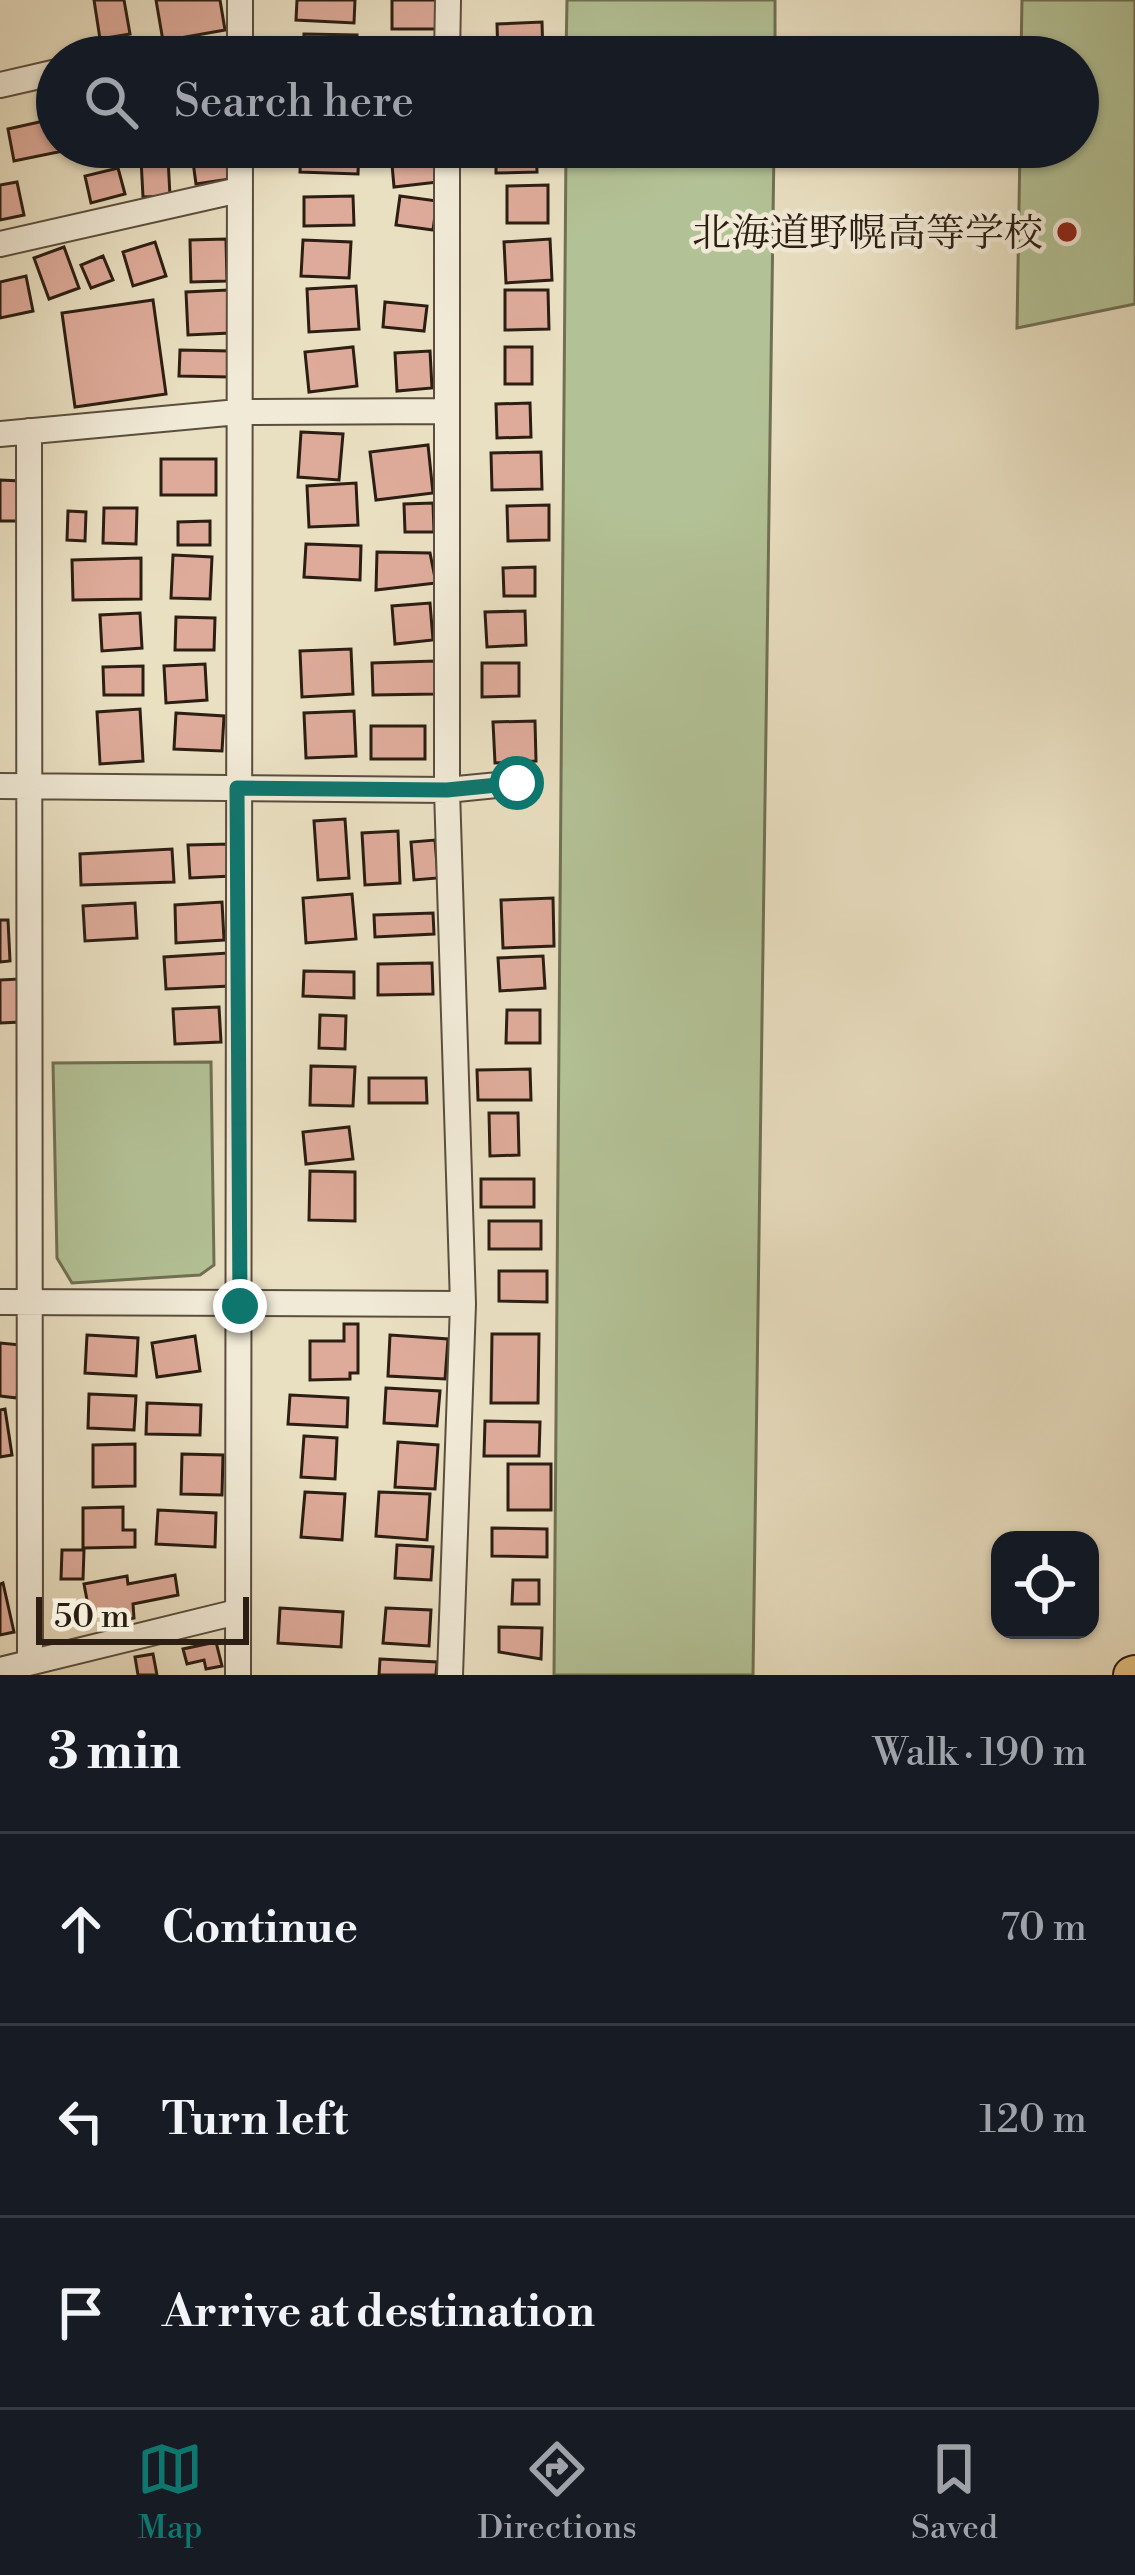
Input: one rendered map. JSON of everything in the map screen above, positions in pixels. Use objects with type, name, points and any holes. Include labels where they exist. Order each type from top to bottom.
[{"type":"street","points":[[240,0],[240,36]]},
{"type":"street","points":[[448,0],[448,36]]},
{"type":"street","points":[[0,85],[36,77]]},
{"type":"street","points":[[238,1675],[240,168]]},
{"type":"street","points":[[447,168],[447,790],[463,1304],[450,1675]]},
{"type":"street","points":[[0,244],[239,190]]},
{"type":"street","points":[[0,434],[238,412],[447,412]]},
{"type":"street","points":[[29,431],[34,1303],[30,1662]]},
{"type":"street","points":[[0,785],[447,790],[517,783]]},
{"type":"street","points":[[0,1302],[463,1304]]},
{"type":"street","points":[[0,1670],[237,1612]]},
{"type":"green space","points":[[567,0],[775,0],[775,36],[566,36]]},
{"type":"green space","name":"北海道野幌高等学校","points":[[1022,0],[1135,0],[1135,304],[1017,328],[1020,168],[1099,168],[1099,36],[1021,36]]},
{"type":"green space","points":[[566,168],[774,168],[753,1675],[554,1675]]},
{"type":"green space","points":[[211,1062],[214,1265],[200,1275],[72,1283],[57,1258],[53,1063]]},
{"type":"building","points":[[94,0],[124,0],[130,34],[100,36]]},
{"type":"building","points":[[156,0],[220,0],[225,30],[162,36]]},
{"type":"building","points":[[297,0],[355,0],[354,23],[296,20]]},
{"type":"building","points":[[392,0],[439,0],[438,29],[392,29]]},
{"type":"building","points":[[542,22],[542,36],[497,36],[497,24]]},
{"type":"building","points":[[36,123],[36,157],[14,161],[8,129]]},
{"type":"building","points":[[118,168],[125,194],[91,203],[85,176]]},
{"type":"building","points":[[141,168],[169,168],[170,196],[143,197]]},
{"type":"building","points":[[194,168],[229,168],[230,179],[196,184]]},
{"type":"building","points":[[300,168],[358,168],[358,174],[300,172]]},
{"type":"building","points":[[392,168],[436,168],[438,182],[394,187]]},
{"type":"building","points":[[496,168],[537,168],[537,172],[496,173]]},
{"type":"building","points":[[17,182],[24,215],[0,220],[0,185]]},
{"type":"building","points":[[548,185],[548,223],[507,223],[507,186]]},
{"type":"building","points":[[353,196],[354,225],[304,226],[304,197]]},
{"type":"building","points":[[400,196],[437,201],[433,230],[396,225]]},
{"type":"building","points":[[226,239],[227,281],[191,282],[190,240]]},
{"type":"building","points":[[550,239],[552,280],[506,283],[504,242]]},
{"type":"building","points":[[303,240],[351,242],[349,278],[301,276]]},
{"type":"building","points":[[155,242],[166,276],[133,286],[123,252]]},
{"type":"building","points":[[64,247],[79,288],[49,299],[34,258]]},
{"type":"building","points":[[103,256],[113,280],[91,288],[81,265]]},
{"type":"building","points":[[26,276],[33,311],[0,318],[0,282]]},
{"type":"building","points":[[356,286],[359,329],[309,332],[307,289]]},
{"type":"building","points":[[228,290],[230,333],[188,335],[186,292]]},
{"type":"building","points":[[505,290],[548,290],[549,329],[505,330]]},
{"type":"building","points":[[153,300],[166,394],[75,407],[62,313]]},
{"type":"building","points":[[385,302],[427,306],[424,331],[383,327]]},
{"type":"building","points":[[353,347],[357,386],[309,392],[305,352]]},
{"type":"building","points":[[505,347],[532,347],[532,384],[505,384]]},
{"type":"building","points":[[180,350],[230,351],[230,377],[179,376]]},
{"type":"building","points":[[430,351],[432,388],[397,391],[395,353]]},
{"type":"building","points":[[530,403],[531,437],[497,438],[496,404]]},
{"type":"building","points":[[301,432],[343,434],[339,480],[298,477]]},
{"type":"building","points":[[428,445],[433,493],[376,500],[370,452]]},
{"type":"building","points":[[541,452],[542,489],[492,490],[491,453]]},
{"type":"building","points":[[161,459],[216,459],[216,495],[161,495]]},
{"type":"building","points":[[0,480],[21,481],[21,521],[0,521]]},
{"type":"building","points":[[356,483],[358,525],[309,527],[307,486]]},
{"type":"building","points":[[433,503],[434,532],[405,532],[404,504]]},
{"type":"building","points":[[549,505],[549,540],[508,541],[507,506]]},
{"type":"building","points":[[104,508],[137,508],[136,544],[103,543]]},
{"type":"building","points":[[68,511],[86,512],[85,541],[67,540]]},
{"type":"building","points":[[210,521],[210,545],[178,545],[178,522]]},
{"type":"building","points":[[306,544],[361,546],[360,580],[304,577]]},
{"type":"building","points":[[377,552],[430,553],[436,583],[376,590]]},
{"type":"building","points":[[173,555],[212,557],[210,599],[171,598]]},
{"type":"building","points":[[141,558],[141,599],[73,600],[72,560]]},
{"type":"building","points":[[535,567],[535,596],[504,596],[503,568]]},
{"type":"building","points":[[430,603],[433,640],[395,644],[392,606]]},
{"type":"building","points":[[525,611],[526,645],[487,647],[485,612]]},
{"type":"building","points":[[140,613],[142,648],[102,651],[100,615]]},
{"type":"building","points":[[176,617],[215,618],[214,650],[175,650]]},
{"type":"building","points":[[351,649],[353,694],[302,697],[300,651]]},
{"type":"building","points":[[435,661],[436,694],[373,695],[372,663]]},
{"type":"building","points":[[482,663],[519,663],[519,696],[482,697]]},
{"type":"building","points":[[205,664],[207,700],[166,703],[164,666]]},
{"type":"building","points":[[143,666],[143,695],[104,695],[103,667]]},
{"type":"building","points":[[140,709],[143,761],[100,764],[97,712]]},
{"type":"building","points":[[354,711],[356,756],[306,758],[304,713]]},
{"type":"building","points":[[176,713],[224,716],[222,751],[174,749]]},
{"type":"building","points":[[535,721],[536,761],[495,763],[493,722]]},
{"type":"building","points":[[371,726],[425,726],[425,759],[371,759]]},
{"type":"building","points":[[345,819],[349,878],[318,880],[314,821]]},
{"type":"building","points":[[398,831],[400,883],[365,885],[362,833]]},
{"type":"building","points":[[435,840],[438,878],[414,880],[411,842]]},
{"type":"building","points":[[231,844],[232,876],[190,878],[188,845]]},
{"type":"building","points":[[172,849],[174,882],[81,885],[80,854]]},
{"type":"building","points":[[352,894],[356,939],[306,943],[303,898]]},
{"type":"building","points":[[553,898],[554,946],[503,948],[501,900]]},
{"type":"building","points":[[222,902],[224,940],[176,943],[175,905]]},
{"type":"building","points":[[135,903],[137,938],[85,941],[83,906]]},
{"type":"building","points":[[433,913],[434,934],[375,937],[374,915]]},
{"type":"building","points":[[0,920],[8,920],[10,961],[0,962]]},
{"type":"building","points":[[228,953],[230,986],[166,989],[164,957]]},
{"type":"building","points":[[543,956],[545,988],[500,991],[498,958]]},
{"type":"building","points":[[432,963],[433,994],[378,995],[378,964]]},
{"type":"building","points":[[304,971],[354,972],[354,998],[303,996]]},
{"type":"building","points":[[19,979],[21,1022],[0,1023],[0,980]]},
{"type":"building","points":[[219,1007],[221,1042],[175,1044],[173,1009]]},
{"type":"building","points":[[507,1010],[540,1010],[540,1043],[506,1043]]},
{"type":"building","points":[[320,1015],[346,1016],[345,1049],[319,1048]]},
{"type":"building","points":[[311,1066],[355,1067],[353,1106],[310,1105]]},
{"type":"building","points":[[530,1069],[531,1100],[478,1100],[477,1070]]},
{"type":"building","points":[[369,1078],[426,1078],[427,1103],[369,1103]]},
{"type":"building","points":[[489,1113],[518,1113],[519,1155],[490,1156]]},
{"type":"building","points":[[349,1127],[353,1159],[306,1164],[303,1132]]},
{"type":"building","points":[[310,1171],[355,1172],[355,1221],[309,1220]]},
{"type":"building","points":[[481,1179],[534,1179],[534,1207],[481,1207]]},
{"type":"building","points":[[489,1221],[541,1221],[541,1249],[489,1249]]},
{"type":"building","points":[[499,1271],[547,1271],[547,1302],[499,1301]]},
{"type":"building","points":[[344,1324],[358,1324],[358,1373],[350,1373],[350,1379],[310,1380],[310,1341],[344,1341]]},
{"type":"building","points":[[492,1334],[539,1334],[538,1403],[491,1403]]},
{"type":"building","points":[[87,1335],[138,1338],[136,1376],[85,1373]]},
{"type":"building","points":[[390,1335],[448,1339],[445,1379],[388,1376]]},
{"type":"building","points":[[195,1336],[200,1371],[157,1377],[152,1343]]},
{"type":"building","points":[[0,1343],[21,1345],[17,1398],[0,1396]]},
{"type":"building","points":[[386,1388],[440,1391],[437,1426],[384,1423]]},
{"type":"building","points":[[89,1394],[136,1396],[134,1430],[88,1428]]},
{"type":"building","points":[[290,1395],[348,1398],[347,1427],[288,1424]]},
{"type":"building","points":[[147,1403],[201,1405],[200,1435],[146,1434]]},
{"type":"building","points":[[5,1409],[12,1455],[0,1457],[0,1410]]},
{"type":"building","points":[[485,1421],[540,1422],[539,1456],[484,1456]]},
{"type":"building","points":[[304,1436],[337,1438],[335,1479],[301,1477]]},
{"type":"building","points":[[398,1442],[438,1445],[435,1489],[395,1487]]},
{"type":"building","points":[[135,1444],[135,1486],[93,1487],[93,1445]]},
{"type":"building","points":[[182,1454],[223,1455],[222,1495],[181,1494]]},
{"type":"building","points":[[508,1464],[551,1464],[551,1510],[508,1510]]},
{"type":"building","points":[[305,1492],[345,1494],[342,1540],[301,1537]]},
{"type":"building","points":[[379,1492],[430,1494],[427,1540],[376,1536]]},
{"type":"building","points":[[123,1507],[123,1530],[135,1530],[135,1547],[83,1548],[83,1508]]},
{"type":"building","points":[[158,1510],[216,1513],[215,1547],[156,1544]]},
{"type":"building","points":[[492,1528],[547,1529],[547,1557],[492,1556]]},
{"type":"building","points":[[397,1545],[433,1547],[431,1580],[395,1578]]},
{"type":"building","points":[[62,1550],[84,1550],[83,1579],[61,1579]]},
{"type":"building","points":[[175,1575],[178,1595],[133,1604],[134,1618],[106,1623],[104,1613],[90,1616],[84,1584],[127,1576],[128,1584]]},
{"type":"building","points":[[513,1580],[539,1580],[539,1604],[512,1604]]},
{"type":"building","points":[[0,1584],[14,1632],[0,1635]]},
{"type":"building","points":[[280,1608],[343,1612],[341,1647],[278,1643]]},
{"type":"building","points":[[386,1608],[431,1610],[429,1646],[383,1643]]},
{"type":"building","points":[[499,1627],[542,1628],[541,1659],[499,1652]]},
{"type":"building","points":[[216,1642],[222,1666],[206,1669],[204,1660],[187,1664],[183,1649]]},
{"type":"building","points":[[153,1654],[157,1675],[138,1675],[135,1657]]},
{"type":"building","points":[[380,1659],[437,1662],[436,1675],[379,1675]]},
{"type":"place","name":"北海道野幌高等学校","points":[[1067,232]]},
{"type":"route","points":[[240,1306],[237,788],[447,790],[517,783]]}]
